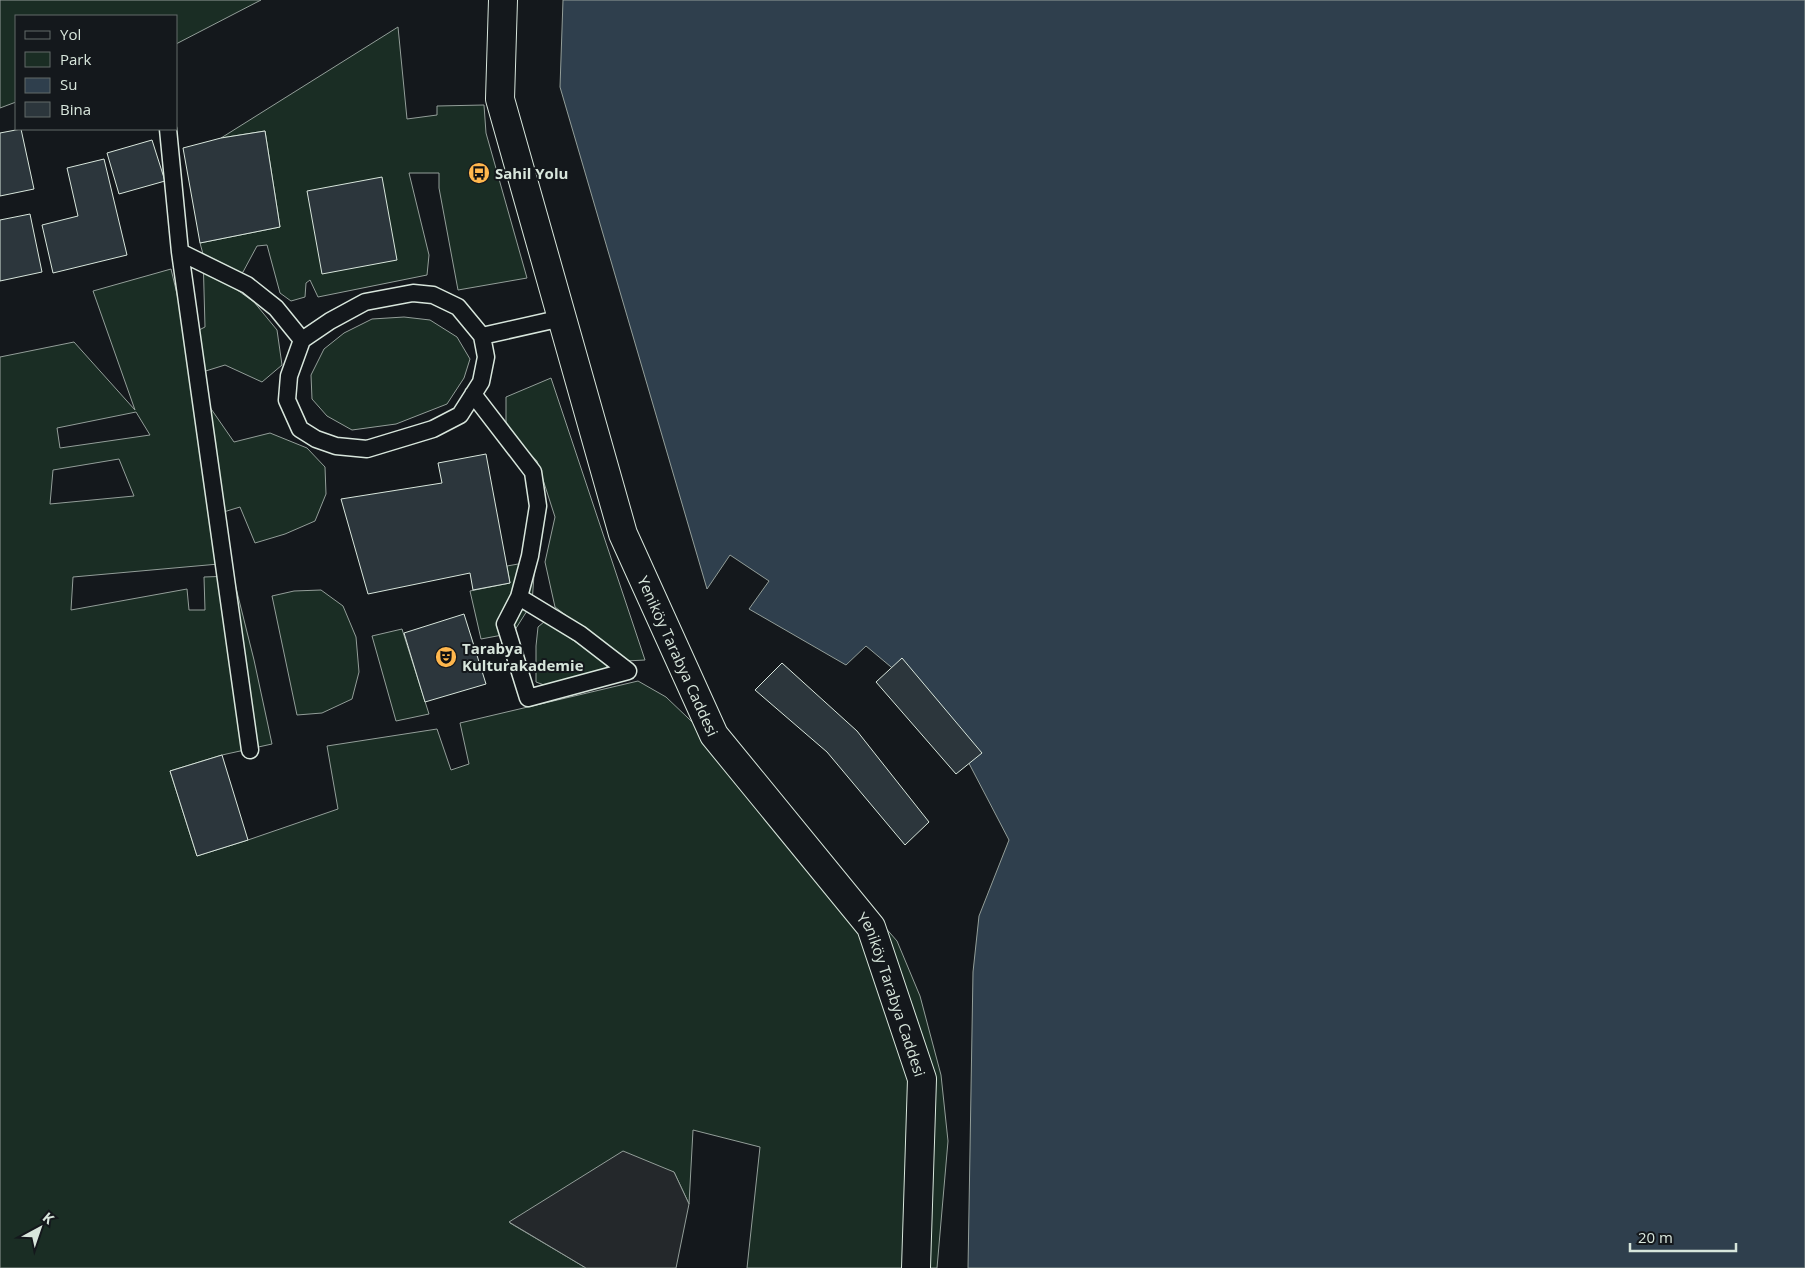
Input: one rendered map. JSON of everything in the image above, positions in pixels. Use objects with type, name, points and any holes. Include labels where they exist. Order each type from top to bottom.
[{"type":"main road","name":"Yeniköy Tarabya Caddesi","points":[[503,0],[500,99],[622,534],[714,735],[871,927],[922,1079],[916,1268]]},
{"type":"lane","points":[[168,130],[180,252],[250,750]]},
{"type":"lane","points":[[180,252],[247,285],[276,308],[302,340]]},
{"type":"lane","points":[[413,293],[433,295],[458,307],[482,336],[486,357],[480,382],[460,415],[433,429],[367,449],[336,446],[316,439],[300,429],[287,400],[289,376],[302,340],[330,321],[365,302],[413,293]]},
{"type":"lane","points":[[482,336],[562,318]]},
{"type":"lane","points":[[473,394],[533,472],[538,506],[530,556],[519,597],[505,624],[528,698],[628,671],[580,634],[519,597]]},
{"type":"green space","points":[[0,0],[261,0],[178,43],[178,15],[15,15],[15,102],[0,108]]},
{"type":"green space","points":[[398,27],[407,119],[437,115],[437,106],[484,105],[486,133],[527,278],[458,290],[439,188],[439,173],[409,173],[429,255],[427,275],[318,297],[310,280],[306,283],[305,297],[291,301],[280,293],[267,245],[257,246],[243,272],[226,282],[254,302],[277,330],[282,365],[262,382],[225,365],[196,374],[207,403],[234,442],[270,433],[307,448],[325,467],[326,494],[315,521],[285,534],[255,543],[240,507],[217,514],[230,563],[73,577],[71,610],[187,589],[189,610],[205,610],[204,577],[233,576],[272,744],[222,755],[170,771],[197,856],[338,809],[327,746],[437,729],[451,770],[469,764],[460,723],[638,681],[666,697],[773,799],[897,941],[920,996],[941,1075],[948,1141],[937,1268],[747,1268],[760,1147],[693,1130],[689,1204],[674,1172],[510,1223],[586,1268],[0,1268],[0,357],[74,342],[135,410],[93,291],[171,269],[187,336],[205,327],[203,254],[200,243],[280,227],[265,131],[221,138]],"holes":[[[136,412],[150,435],[60,448],[57,428]],[[119,459],[134,496],[50,504],[53,470]]]},
{"type":"green space","points":[[404,317],[430,320],[457,337],[470,359],[464,378],[447,404],[396,424],[352,430],[327,416],[312,399],[311,375],[324,349],[344,333],[372,319]]},
{"type":"green space","points":[[551,378],[645,660],[626,661],[555,607],[545,562],[555,517],[537,461],[513,436],[506,423],[506,397]]},
{"type":"green space","points":[[535,561],[532,603],[513,633],[481,639],[470,591],[510,583],[507,566]]},
{"type":"green space","points":[[321,590],[343,606],[356,637],[359,672],[352,699],[322,713],[297,715],[272,596],[294,591]]},
{"type":"green space","points":[[545,621],[608,664],[603,673],[544,685],[536,682],[538,627]]},
{"type":"green space","points":[[402,629],[429,714],[396,721],[372,636]]},
{"type":"shaded area","points":[[623,1151],[674,1172],[689,1204],[676,1268],[586,1268],[509,1222]]},
{"type":"water","points":[[563,0],[1805,0],[1805,1268],[968,1268],[973,972],[979,916],[1009,840],[950,727],[909,682],[866,646],[846,665],[749,609],[769,581],[730,555],[707,589],[560,87]]},
{"type":"building","points":[[21,130],[34,189],[0,196],[0,133]]},
{"type":"building","points":[[265,131],[280,227],[200,243],[183,148],[221,138]]},
{"type":"building","points":[[152,140],[165,181],[119,194],[107,153]]},
{"type":"building","points":[[104,159],[127,255],[53,273],[42,225],[78,216],[67,168]]},
{"type":"building","points":[[382,177],[397,260],[322,274],[307,191]]},
{"type":"building","points":[[30,214],[42,272],[0,281],[0,220]]},
{"type":"building","points":[[486,454],[510,583],[473,590],[470,573],[368,594],[341,499],[442,483],[438,463]]},
{"type":"building","points":[[464,614],[486,684],[425,702],[404,633]]},
{"type":"building","points":[[902,658],[982,753],[956,774],[876,682]]},
{"type":"building","points":[[782,663],[857,731],[929,822],[905,845],[827,752],[755,690]]},
{"type":"building","points":[[222,755],[248,840],[197,856],[170,771]]},
{"type":"place","name":"Sahil Yolu","points":[[479,173]]},
{"type":"place","name":"Tarabya Kulturakademie","points":[[446,657]]}]
